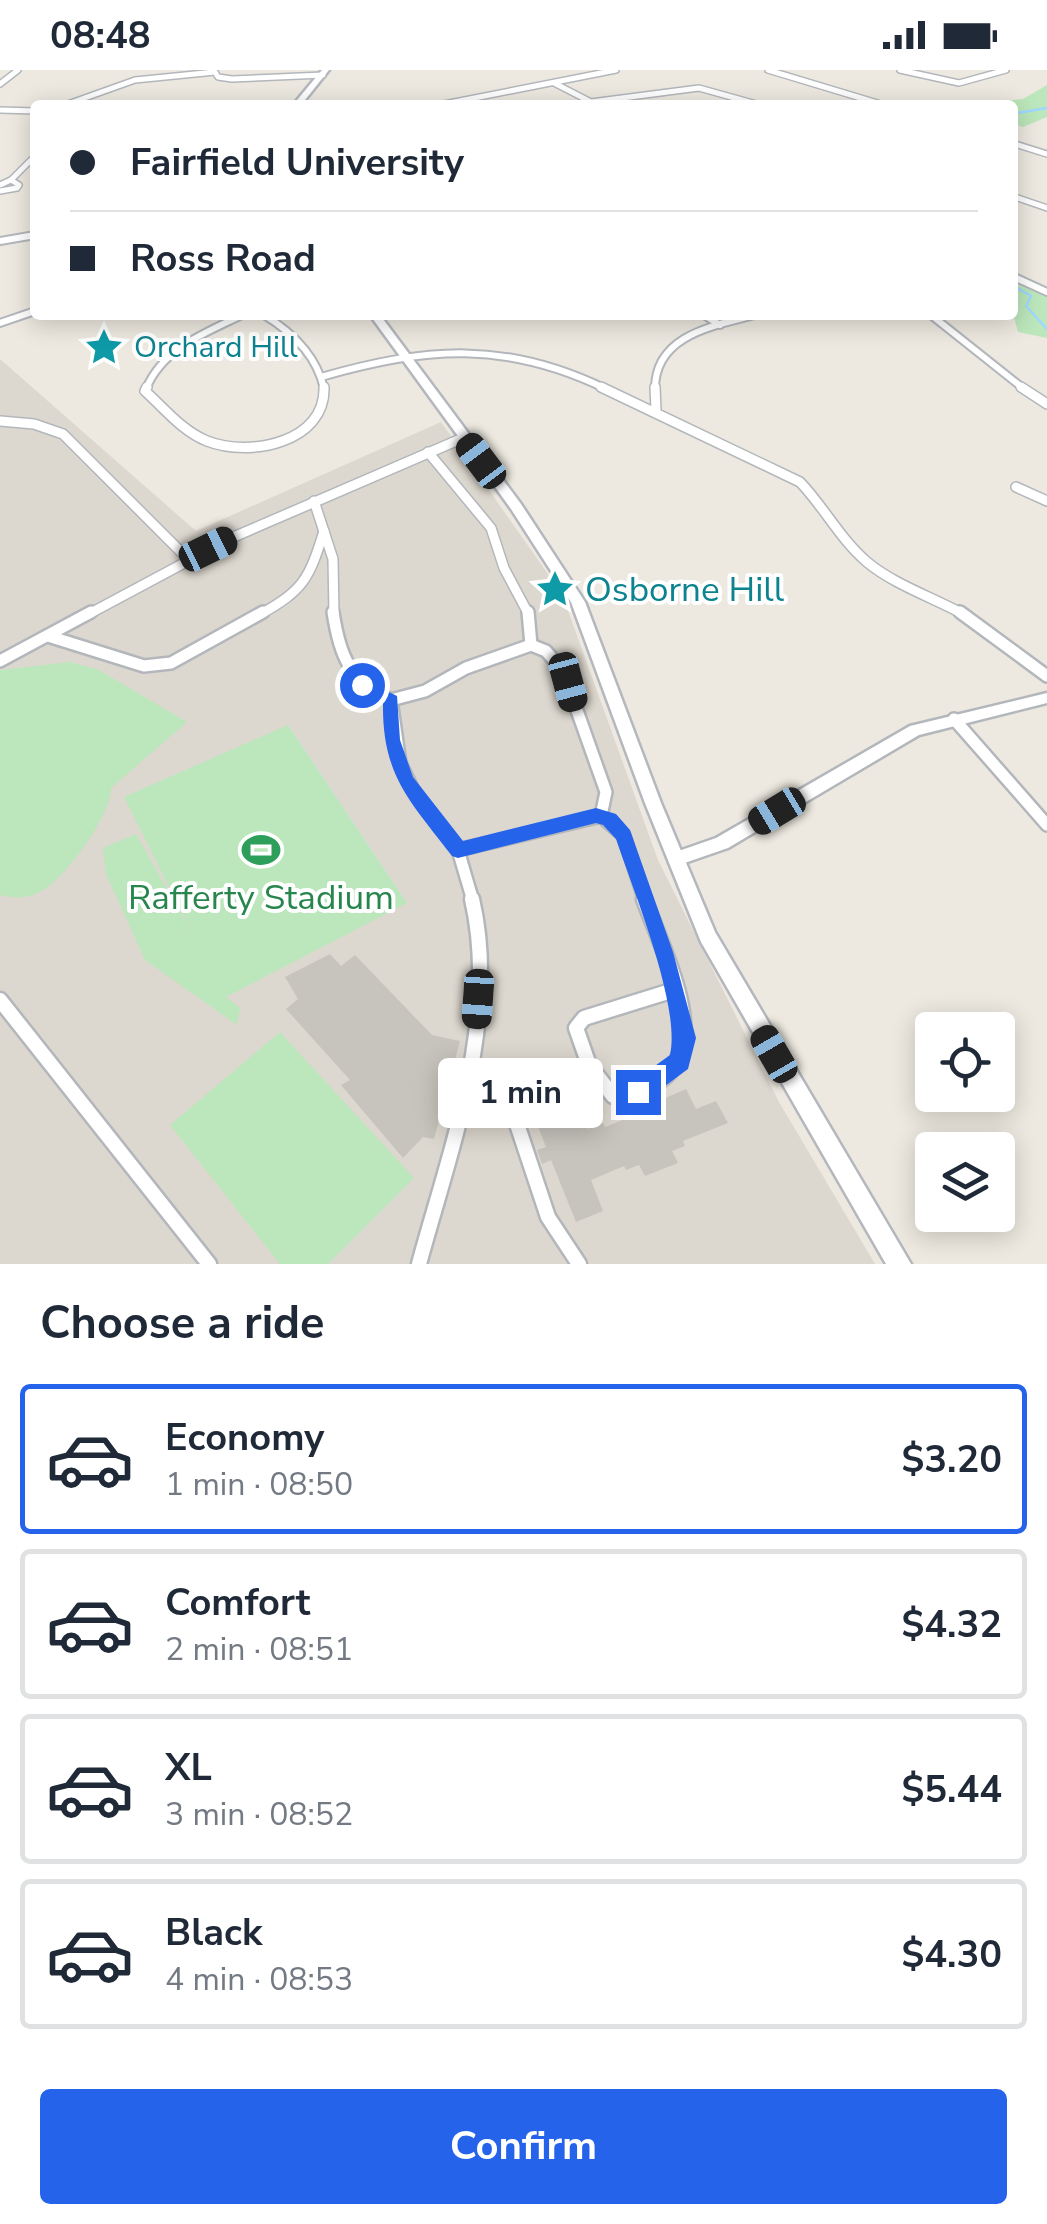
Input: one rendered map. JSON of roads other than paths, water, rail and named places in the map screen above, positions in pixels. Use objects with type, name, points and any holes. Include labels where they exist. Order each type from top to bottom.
[{"type":"main road","points":[[301,100],[325,72]]},
{"type":"main road","points":[[378,320],[516,507],[578,602],[676,860],[725,967],[899,1264]]},
{"type":"street","points":[[0,84],[18,70]]},
{"type":"street","points":[[581,70],[590,75]]},
{"type":"street","points":[[464,100],[616,70]]},
{"type":"street","points":[[768,70],[867,100]]},
{"type":"street","points":[[900,70],[959,83],[1006,70]]},
{"type":"street","points":[[79,100],[135,80],[215,71],[218,77],[232,79],[325,72]]},
{"type":"street","points":[[554,82],[587,100]]},
{"type":"street","points":[[606,100],[699,88],[742,100]]},
{"type":"street","points":[[0,110],[30,111]]},
{"type":"street","points":[[1018,145],[1047,154]]},
{"type":"street","points":[[0,188],[17,188],[10,180],[30,161]]},
{"type":"street","points":[[1018,198],[1047,208]]},
{"type":"street","points":[[0,241],[30,236]]},
{"type":"street","points":[[1018,279],[1047,292]]},
{"type":"street","points":[[0,323],[30,313]]},
{"type":"street","points":[[233,320],[172,354],[150,374],[145,390],[193,434],[213,443],[248,446],[301,431],[319,418],[324,400],[320,377],[299,340],[271,320]]},
{"type":"street","points":[[713,320],[720,324]]},
{"type":"street","points":[[656,410],[656,370],[663,356],[682,340],[736,320]]},
{"type":"street","points":[[938,320],[969,341],[1005,378],[1047,404]]},
{"type":"street","points":[[320,377],[402,356],[465,353],[545,365],[656,410],[800,482],[821,504],[842,538],[869,564],[973,619],[1047,676]]},
{"type":"street","points":[[0,421],[34,424],[62,434],[188,559]]},
{"type":"street","points":[[0,661],[188,559],[463,438]]},
{"type":"street","points":[[428,452],[491,528],[504,568],[530,617],[530,645]]},
{"type":"street","points":[[1016,487],[1047,501]]},
{"type":"street","points":[[314,501],[333,558],[333,610],[339,649],[362,685],[391,700],[425,691],[466,668],[530,645],[546,650],[564,672],[603,781],[607,802],[601,816]]},
{"type":"street","points":[[48,636],[144,666],[172,663],[293,596],[309,578],[324,531]]},
{"type":"street","points":[[676,860],[722,843],[901,736],[954,719],[1047,698]]},
{"type":"street","points":[[391,700],[391,740],[405,780],[458,850],[474,909],[477,960],[478,999],[469,1072],[419,1264]]},
{"type":"street","points":[[954,719],[1047,825]]},
{"type":"street","points":[[458,850],[601,816]]},
{"type":"street","points":[[601,816],[624,835],[674,990],[685,1038],[680,1061],[638,1092],[613,1096],[599,1080],[576,1028],[584,1018],[674,990]]},
{"type":"street","points":[[0,1000],[37,1052],[178,1220],[209,1264]]},
{"type":"street","points":[[469,1072],[505,1088],[548,1217],[579,1264]]},
{"type":"waterway","points":[[1018,113],[1047,108]]},
{"type":"waterway","points":[[1018,288],[1031,296],[1026,306],[1047,329]]},
{"type":"place","name":"Orchard Hill","points":[[104,347]]},
{"type":"place","name":"Osborne Hill","points":[[555,589]]},
{"type":"place","name":"Rafferty Stadium","points":[[261,850]]}]
